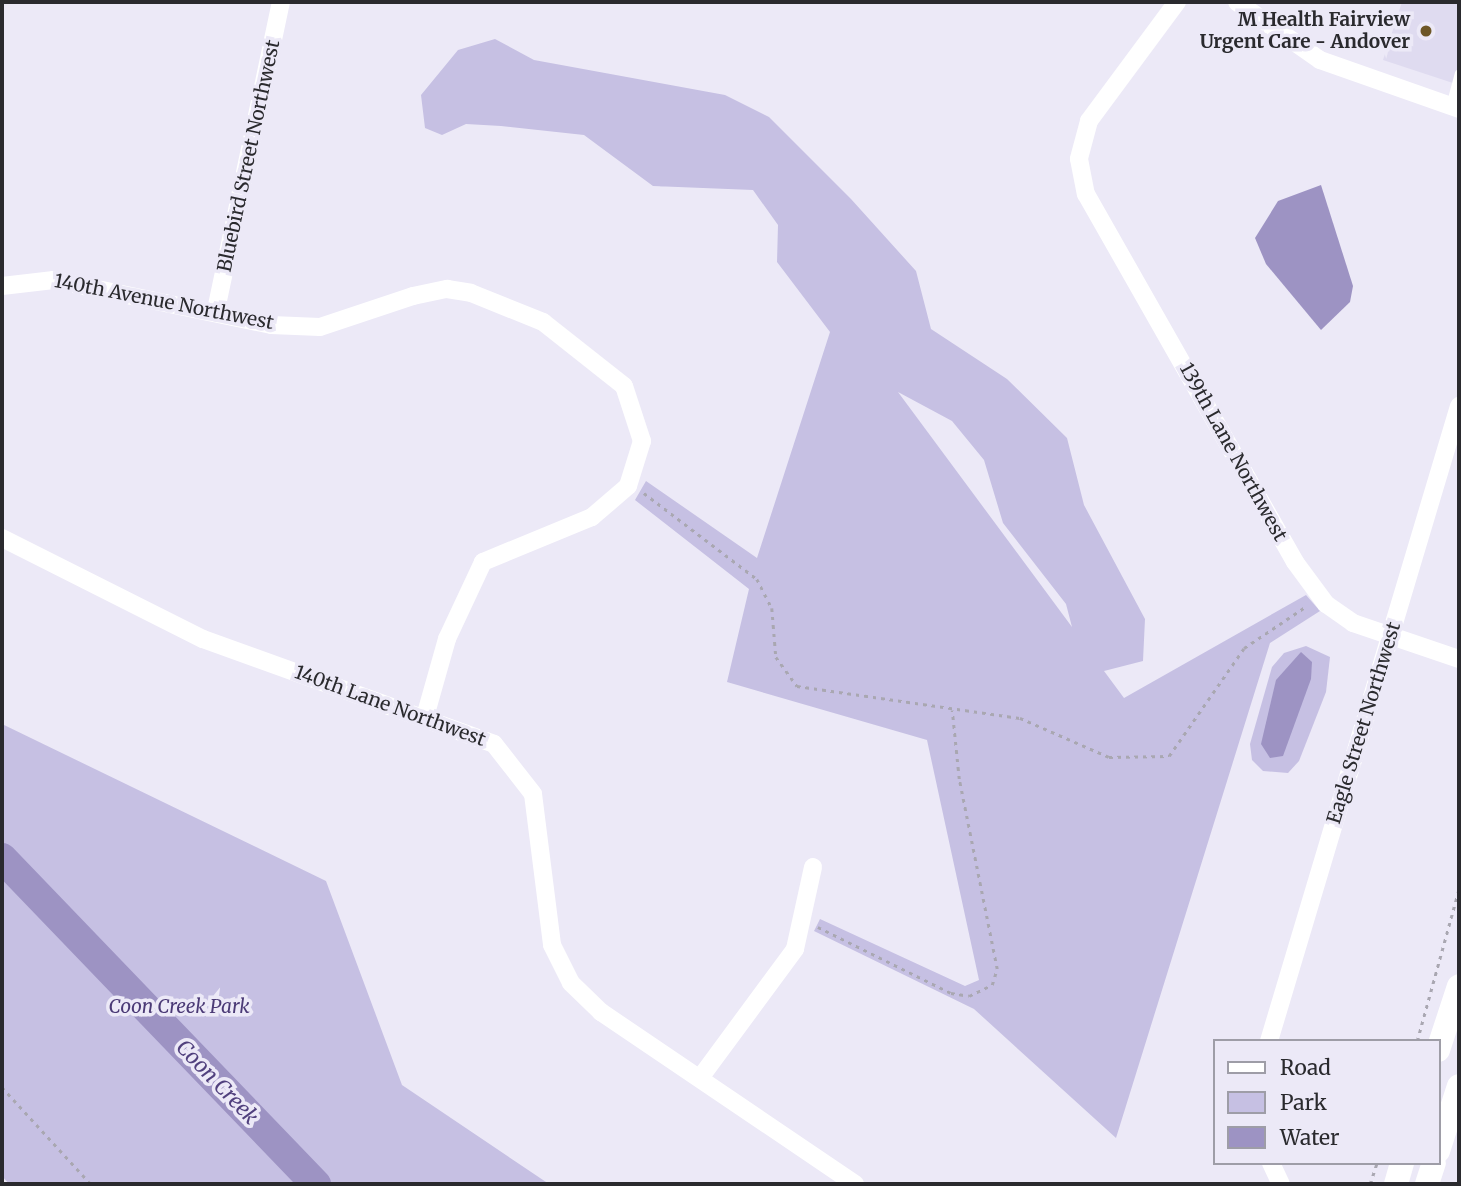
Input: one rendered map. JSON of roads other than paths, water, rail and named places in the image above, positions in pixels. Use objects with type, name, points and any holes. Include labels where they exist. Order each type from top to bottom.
[{"type":"main road","points":[[1440,1044],[1459,986]]},
{"type":"main road","points":[[1440,1145],[1459,1086]]},
{"type":"main road","points":[[1396,1184],[1401,1165]]},
{"type":"main road","points":[[1427,1184],[1433,1165]]},
{"type":"street","name":"Bluebird Street Northwest","points":[[216,310],[281,2]]},
{"type":"street","name":"139th Lane Northwest","points":[[1177,2],[1089,121],[1081,168],[1111,240],[1295,562],[1326,604],[1389,637],[1459,659]]},
{"type":"street","points":[[1237,2],[1320,60],[1455,107]]},
{"type":"street","name":"140th Avenue Northwest","points":[[2,286],[54,280],[216,310],[271,325],[320,327],[447,289],[493,300],[543,322],[624,386],[642,441],[631,478],[592,517],[483,562],[447,639],[425,717]]},
{"type":"street","name":"Eagle Street Northwest","points":[[1270,1039],[1459,405]]},
{"type":"street","name":"140th Lane Northwest","points":[[2,538],[203,639],[494,744],[533,794],[552,945],[570,983],[601,1012],[855,1184]]},
{"type":"street","points":[[700,1078],[786,965],[805,921],[813,867]]},
{"type":"street","points":[[1272,1165],[1281,1184]]},
{"type":"lane","points":[[1455,107],[1459,74]]},
{"type":"water","points":[[1321,185],[1353,286],[1350,302],[1321,330],[1266,264],[1255,238],[1278,201]]},
{"type":"water","points":[[1301,652],[1312,662],[1311,679],[1283,756],[1270,758],[1261,744],[1276,680]]},
{"type":"waterway","name":"Coon Creek","points":[[2,858],[316,1184]]},
{"type":"place","name":"M Health Fairview Urgent Care - Andover","points":[[1426,31]]},
{"type":"park label","name":"Coon Creek Park","points":[[179,1007]]}]
